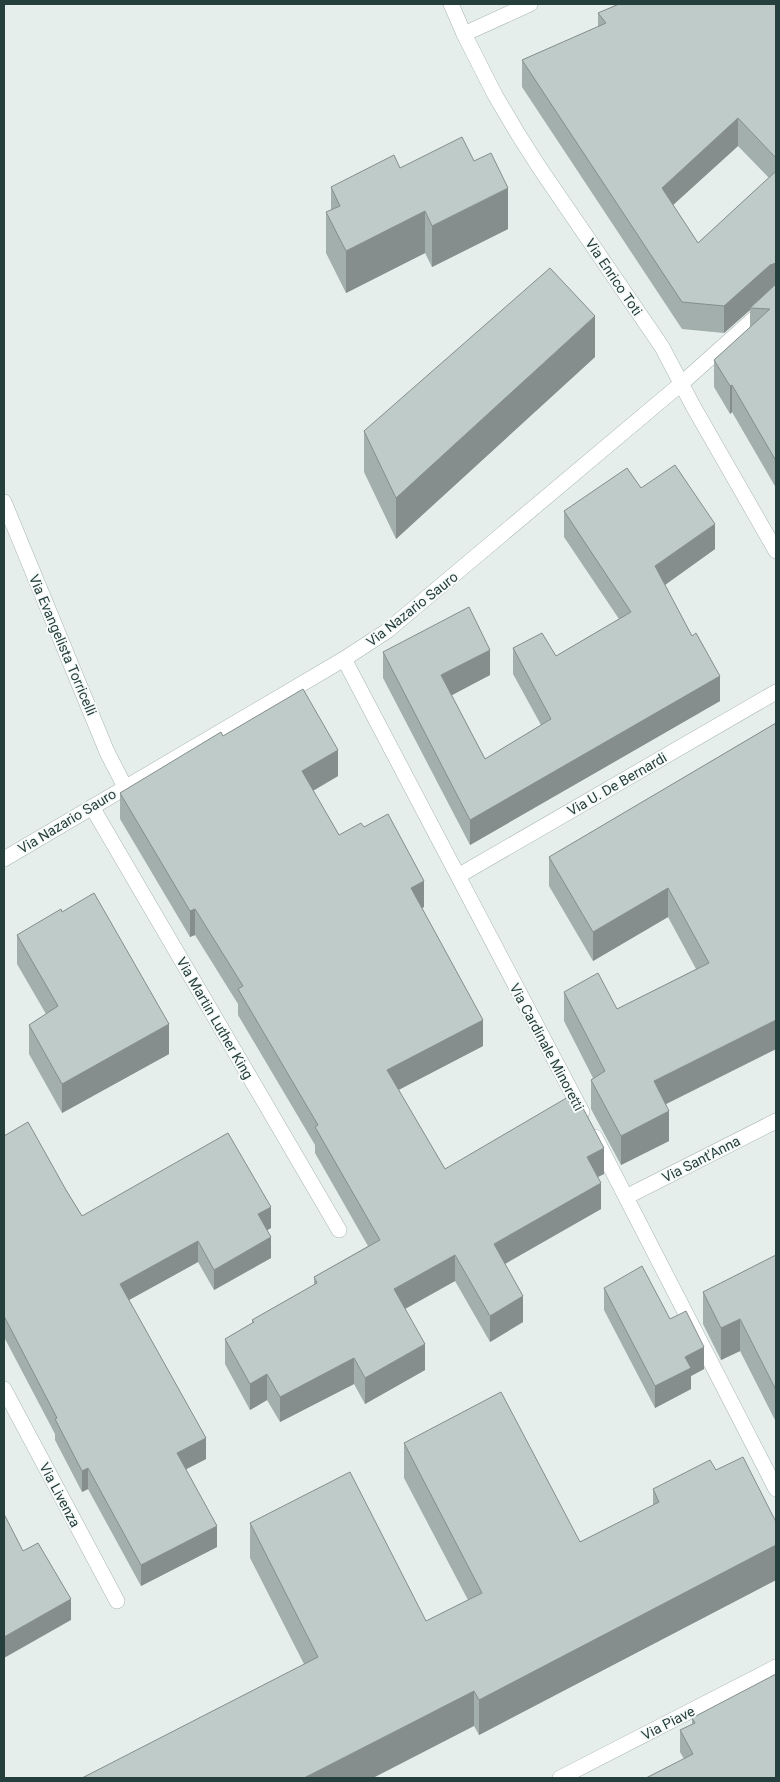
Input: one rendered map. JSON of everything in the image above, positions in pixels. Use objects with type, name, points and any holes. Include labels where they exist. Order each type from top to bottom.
[{"type":"street","name":"Via Enrico Toti","points":[[451,4],[495,95],[528,151],[662,346],[776,551]]},
{"type":"street","points":[[464,34],[530,4]]},
{"type":"street","name":"Via Nazario Sauro","points":[[4,859],[367,645],[408,614],[682,383],[776,298]]},
{"type":"street","name":"Via Evangelista Torricelli","points":[[4,502],[107,752],[125,787]]},
{"type":"street","name":"Via Cardinale Minoretti","points":[[344,659],[626,1197],[776,1489]]},
{"type":"street","name":"Via U. De Bernardi","points":[[458,876],[776,692]]},
{"type":"street","name":"Via Martin Luther King","points":[[92,806],[339,1230]]},
{"type":"street","name":"Via Sant'Anna","points":[[626,1197],[776,1121]]},
{"type":"street","name":"Via Livenza","points":[[4,1390],[117,1601]]},
{"type":"street","name":"Via Piave","points":[[560,1778],[776,1667]]},
{"type":"building","points":[[619,4],[776,4],[776,158],[738,118],[662,188],[698,243],[776,171],[776,263],[770,265],[724,306],[682,302],[522,60],[606,23],[598,13]]},
{"type":"building","points":[[462,137],[474,161],[491,153],[508,188],[432,226],[425,211],[346,251],[326,212],[340,206],[331,187],[394,155],[400,168]]},
{"type":"building","points":[[550,268],[595,316],[396,498],[364,431]]},
{"type":"building","points":[[776,284],[776,461],[732,385],[730,386],[714,360],[770,309],[750,308]]},
{"type":"building","points":[[675,465],[715,524],[655,566],[692,636],[696,633],[720,676],[470,820],[383,652],[469,607],[490,650],[441,675],[485,759],[551,719],[513,648],[542,633],[556,656],[631,612],[564,511],[627,468],[641,488]]},
{"type":"building","points":[[303,689],[338,750],[302,771],[339,835],[361,823],[364,827],[388,814],[424,881],[411,888],[483,1020],[387,1070],[445,1169],[575,1093],[604,1148],[587,1157],[601,1183],[494,1244],[523,1296],[490,1316],[455,1255],[394,1289],[425,1344],[365,1378],[354,1358],[280,1397],[267,1374],[250,1384],[225,1339],[254,1322],[252,1320],[317,1283],[314,1277],[380,1240],[315,1127],[318,1125],[238,989],[243,986],[195,909],[190,911],[120,793],[221,732],[223,736]]},
{"type":"building","points":[[776,723],[776,1020],[654,1081],[669,1111],[621,1136],[591,1080],[605,1071],[564,992],[598,973],[617,1009],[709,963],[668,888],[593,932],[549,857]]},
{"type":"building","points":[[94,893],[169,1024],[62,1084],[29,1025],[58,1006],[17,935],[61,909],[62,912]]},
{"type":"building","points":[[28,1122],[82,1216],[228,1133],[271,1207],[258,1214],[271,1237],[214,1270],[198,1241],[120,1284],[206,1438],[177,1453],[217,1526],[141,1565],[88,1468],[82,1471],[4,1316],[4,1136]]},
{"type":"building","points":[[776,1255],[776,1390],[740,1319],[721,1328],[703,1292]]},
{"type":"building","points":[[642,1266],[670,1319],[686,1311],[704,1347],[685,1357],[691,1368],[655,1386],[604,1288]]},
{"type":"building","points":[[501,1392],[580,1542],[659,1502],[653,1489],[710,1460],[716,1470],[743,1457],[776,1522],[776,1545],[479,1700],[474,1691],[304,1778],[82,1778],[318,1657],[250,1523],[350,1472],[426,1621],[482,1593],[404,1443]]},
{"type":"building","points":[[4,1514],[23,1551],[38,1543],[71,1599],[4,1637]]},
{"type":"building","points":[[776,1674],[776,1778],[646,1778],[693,1754],[680,1730],[695,1723],[692,1718]]}]
